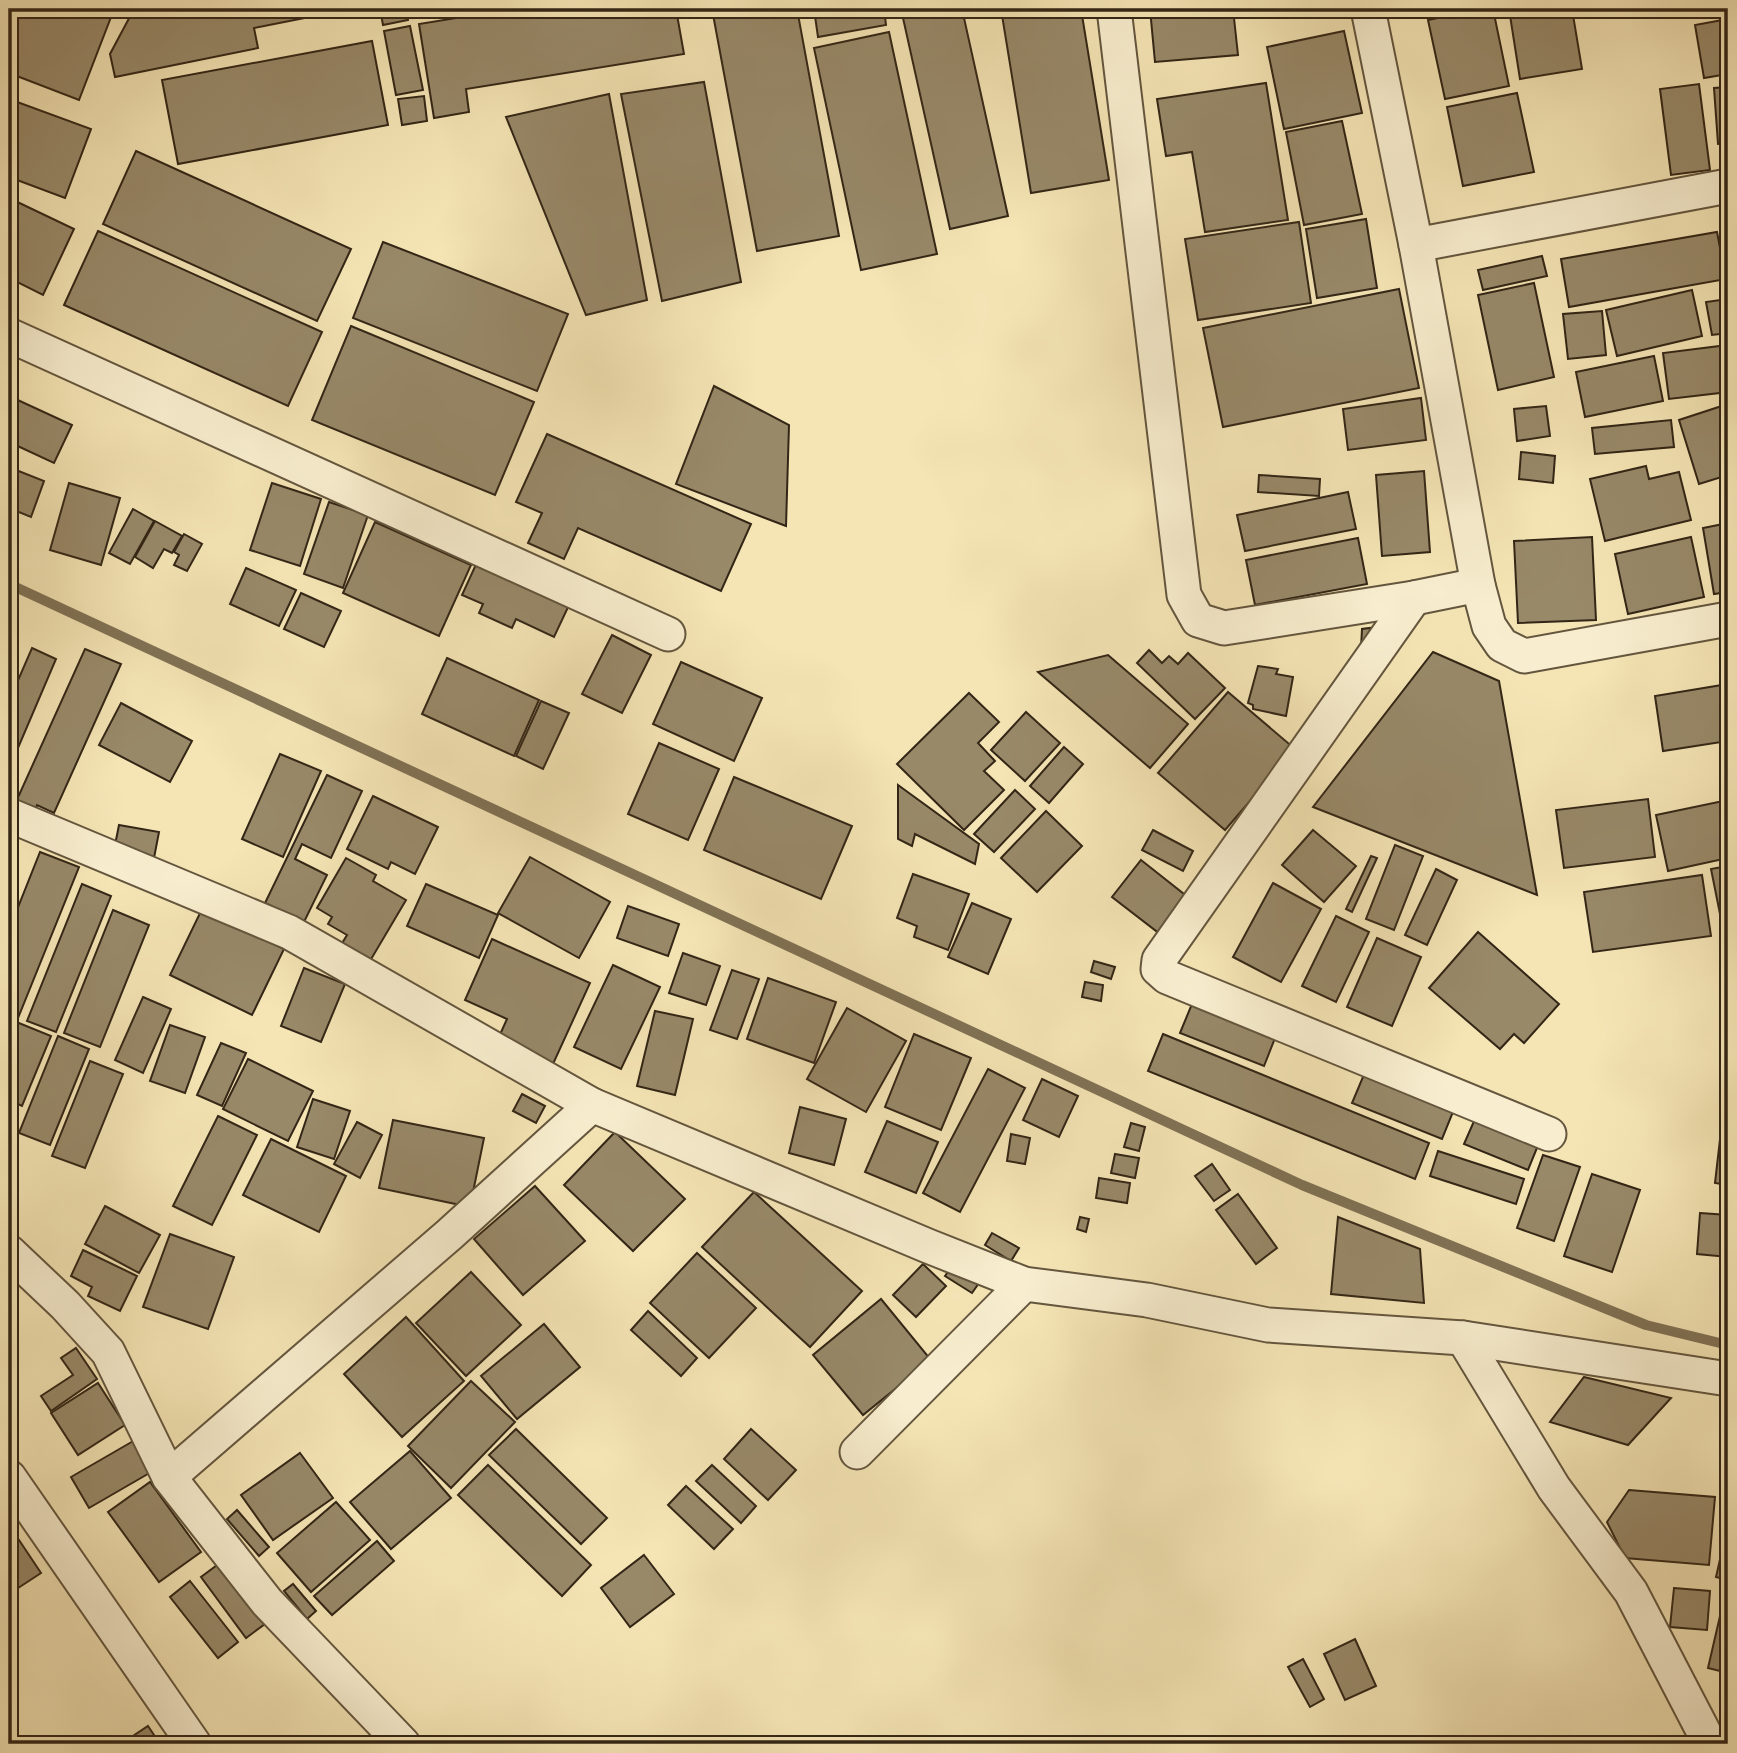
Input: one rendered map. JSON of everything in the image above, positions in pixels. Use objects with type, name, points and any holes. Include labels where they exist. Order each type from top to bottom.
[{"type":"street","points":[[1114,9],[1184,595],[1198,620],[1224,628],[1414,598],[1478,585]]},
{"type":"street","points":[[1368,9],[1416,245],[1478,585],[1489,626],[1502,645],[1524,656],[1728,619]]},
{"type":"street","points":[[1416,245],[1728,186]]},
{"type":"street","points":[[9,335],[668,634]]},
{"type":"street","points":[[1414,598],[1159,960],[1158,969],[1167,977],[1549,1134]]},
{"type":"street","points":[[9,815],[289,932],[592,1105],[1024,1284],[1147,1300],[1268,1325],[1463,1338],[1728,1379]]},
{"type":"street","points":[[169,1477],[450,1234],[592,1105]]},
{"type":"street","points":[[9,1252],[65,1305],[108,1352],[169,1477],[267,1602],[403,1744]]},
{"type":"street","points":[[857,1452],[1024,1284]]},
{"type":"street","points":[[1463,1338],[1554,1488],[1631,1592],[1710,1744]]},
{"type":"street","points":[[9,1477],[194,1744]]},
{"type":"building","points":[[9,9],[89,9],[111,17],[79,100],[9,73]]},
{"type":"building","points":[[134,9],[350,9],[254,28],[258,48],[115,77],[110,54]]},
{"type":"building","points":[[380,9],[406,9],[408,20],[383,25]]},
{"type":"building","points":[[411,9],[432,9],[433,14],[413,18]]},
{"type":"building","points":[[512,9],[676,9],[684,54],[466,89],[469,112],[434,118],[419,24]]},
{"type":"building","points":[[712,9],[797,9],[839,236],[757,251]]},
{"type":"building","points":[[814,9],[884,9],[886,25],[818,37]]},
{"type":"building","points":[[901,9],[962,9],[1008,216],[950,229]]},
{"type":"building","points":[[1001,9],[1081,9],[1109,180],[1031,193]]},
{"type":"building","points":[[1150,9],[1233,9],[1238,55],[1155,62]]},
{"type":"building","points":[[1493,9],[1509,86],[1445,99],[1428,20]]},
{"type":"building","points":[[1509,9],[1572,9],[1582,69],[1520,79]]},
{"type":"building","points":[[1692,9],[1725,9],[1693,16]]},
{"type":"building","points":[[1728,19],[1728,74],[1704,78],[1695,25]]},
{"type":"building","points":[[410,26],[423,90],[396,95],[384,31]]},
{"type":"building","points":[[1344,31],[1362,113],[1284,129],[1267,47]]},
{"type":"building","points":[[889,32],[937,254],[861,270],[814,48]]},
{"type":"building","points":[[372,41],[388,125],[178,164],[162,80]]},
{"type":"building","points":[[704,82],[741,282],[662,301],[621,94]]},
{"type":"building","points":[[1266,83],[1288,220],[1205,232],[1192,152],[1166,156],[1157,99]]},
{"type":"building","points":[[1699,84],[1710,170],[1671,175],[1660,89]]},
{"type":"building","points":[[1728,87],[1728,143],[1718,144],[1714,88]]},
{"type":"building","points":[[1517,93],[1534,172],[1463,186],[1447,107]]},
{"type":"building","points":[[609,94],[647,300],[586,315],[506,117]]},
{"type":"building","points":[[424,96],[427,121],[402,125],[398,99]]},
{"type":"building","points":[[9,99],[91,129],[65,198],[9,177]]},
{"type":"building","points":[[1342,121],[1362,214],[1304,225],[1286,132]]},
{"type":"building","points":[[136,151],[351,249],[317,321],[103,224]]},
{"type":"building","points":[[9,198],[74,229],[43,295],[9,278]]},
{"type":"building","points":[[1366,219],[1377,288],[1317,298],[1306,229]]},
{"type":"building","points":[[1299,222],[1311,303],[1198,320],[1185,239]]},
{"type":"building","points":[[98,231],[322,332],[288,406],[64,305]]},
{"type":"building","points":[[1717,232],[1726,279],[1569,307],[1561,259]]},
{"type":"building","points":[[383,242],[568,314],[537,391],[353,318]]},
{"type":"building","points":[[1542,256],[1547,276],[1483,290],[1478,270]]},
{"type":"building","points":[[1534,283],[1554,377],[1498,390],[1478,295]]},
{"type":"building","points":[[1399,289],[1419,388],[1223,427],[1203,328]]},
{"type":"building","points":[[1692,290],[1702,336],[1617,356],[1606,310]]},
{"type":"building","points":[[1728,299],[1728,333],[1712,335],[1706,302]]},
{"type":"building","points":[[1602,311],[1606,355],[1568,359],[1563,314]]},
{"type":"building","points":[[351,326],[534,402],[495,495],[312,420]]},
{"type":"building","points":[[1728,345],[1728,392],[1669,399],[1663,353]]},
{"type":"building","points":[[1654,356],[1663,401],[1585,417],[1576,372]]},
{"type":"building","points":[[714,386],[789,425],[786,526],[676,484]]},
{"type":"building","points":[[9,396],[72,425],[54,463],[9,442]]},
{"type":"building","points":[[1421,398],[1426,440],[1348,450],[1343,409]]},
{"type":"building","points":[[1728,404],[1728,475],[1699,484],[1679,420]]},
{"type":"building","points":[[1546,406],[1550,436],[1517,441],[1514,409]]},
{"type":"building","points":[[1671,420],[1674,447],[1595,454],[1592,428]]},
{"type":"building","points":[[547,434],[751,524],[721,591],[578,528],[564,559],[528,543],[542,513],[516,502]]},
{"type":"building","points":[[1521,452],[1555,456],[1553,483],[1519,479]]},
{"type":"building","points":[[1646,466],[1649,479],[1679,472],[1691,520],[1605,541],[1590,479]]},
{"type":"building","points":[[16,470],[44,481],[31,517],[9,508],[9,489]]},
{"type":"building","points":[[1424,471],[1430,552],[1382,556],[1376,475]]},
{"type":"building","points":[[1259,475],[1320,479],[1319,496],[1258,492]]},
{"type":"building","points":[[69,483],[120,498],[101,565],[50,550]]},
{"type":"building","points":[[272,483],[321,499],[300,566],[250,550]]},
{"type":"building","points":[[1348,492],[1356,529],[1245,551],[1237,515]]},
{"type":"building","points":[[329,502],[368,515],[343,588],[304,574]]},
{"type":"building","points":[[133,509],[154,521],[130,564],[109,553]]},
{"type":"building","points":[[155,521],[182,536],[172,553],[164,549],[153,568],[135,557]]},
{"type":"building","points":[[375,522],[471,565],[439,636],[343,593]]},
{"type":"building","points":[[1728,523],[1728,592],[1714,594],[1703,528]]},
{"type":"building","points":[[184,534],[202,544],[187,571],[174,565],[179,555],[174,552]]},
{"type":"building","points":[[1592,537],[1596,620],[1518,623],[1514,541]]},
{"type":"building","points":[[1691,537],[1704,597],[1628,614],[1615,554]]},
{"type":"building","points":[[1358,538],[1367,584],[1255,605],[1246,560]]},
{"type":"building","points":[[478,560],[570,603],[554,637],[516,619],[512,628],[479,613],[483,604],[462,595]]},
{"type":"building","points":[[246,568],[296,590],[279,626],[230,604]]},
{"type":"building","points":[[301,593],[341,611],[324,647],[284,629]]},
{"type":"building","points":[[1370,628],[1369,649],[1361,648],[1362,629]]},
{"type":"building","points":[[612,635],[651,655],[622,713],[582,694]]},
{"type":"building","points":[[32,648],[56,659],[9,769],[9,701]]},
{"type":"building","points":[[85,649],[121,664],[54,813],[37,805],[34,813],[15,804]]},
{"type":"building","points":[[1149,650],[1162,663],[1169,656],[1178,664],[1188,653],[1225,688],[1195,719],[1137,663]]},
{"type":"building","points":[[1433,652],[1499,681],[1537,895],[1313,807]]},
{"type":"building","points":[[1108,655],[1188,724],[1150,768],[1038,672]]},
{"type":"building","points":[[447,658],[539,700],[514,756],[422,714]]},
{"type":"building","points":[[681,662],[762,698],[734,761],[653,724]]},
{"type":"building","points":[[1258,666],[1278,669],[1276,674],[1293,677],[1286,716],[1253,709],[1253,705],[1248,703]]},
{"type":"building","points":[[1728,684],[1728,741],[1663,751],[1655,696]]},
{"type":"building","points":[[1228,692],[1295,749],[1225,830],[1158,773]]},
{"type":"building","points":[[969,693],[999,722],[978,743],[995,761],[984,771],[1004,790],[964,830],[897,764]]},
{"type":"building","points":[[541,701],[569,713],[543,769],[516,756]]},
{"type":"building","points":[[121,703],[192,741],[170,782],[99,745]]},
{"type":"building","points":[[1026,712],[1060,743],[1025,781],[991,750]]},
{"type":"building","points":[[659,743],[719,769],[688,840],[628,814]]},
{"type":"building","points":[[1064,747],[1083,764],[1049,803],[1030,786]]},
{"type":"building","points":[[280,754],[321,771],[283,857],[242,839]]},
{"type":"building","points":[[327,775],[362,791],[331,858],[302,844],[295,859],[327,875],[304,922],[265,903]]},
{"type":"building","points":[[734,777],[852,826],[821,899],[704,850]]},
{"type":"building","points":[[898,785],[979,844],[975,864],[915,834],[912,846],[898,839]]},
{"type":"building","points":[[1015,790],[1035,809],[994,852],[974,834]]},
{"type":"building","points":[[373,796],[438,827],[415,874],[391,862],[388,869],[347,849]]},
{"type":"building","points":[[1648,799],[1655,857],[1564,868],[1556,810]]},
{"type":"building","points":[[1728,800],[1728,858],[1668,871],[1656,815]]},
{"type":"building","points":[[1046,811],[1082,846],[1037,892],[1001,858]]},
{"type":"building","points":[[119,825],[159,832],[154,858],[114,850]]},
{"type":"building","points":[[1153,830],[1193,851],[1183,871],[1142,850]]},
{"type":"building","points":[[1313,830],[1356,866],[1324,902],[1282,865]]},
{"type":"building","points":[[1395,845],[1423,856],[1394,930],[1366,919]]},
{"type":"building","points":[[40,852],[79,867],[18,1018],[9,1014],[9,930]]},
{"type":"building","points":[[1371,856],[1377,858],[1352,912],[1346,909]]},
{"type":"building","points":[[530,857],[610,902],[579,958],[498,913]]},
{"type":"building","points":[[346,858],[376,875],[373,881],[406,900],[370,961],[341,945],[347,935],[328,924],[332,917],[317,908]]},
{"type":"building","points":[[1141,860],[1189,898],[1160,934],[1112,897]]},
{"type":"building","points":[[1728,866],[1728,954],[1711,869]]},
{"type":"building","points":[[1436,869],[1457,880],[1427,945],[1405,935]]},
{"type":"building","points":[[913,874],[969,894],[948,950],[914,937],[917,926],[897,918]]},
{"type":"building","points":[[1702,875],[1711,936],[1593,952],[1584,892]]},
{"type":"building","points":[[1273,883],[1321,909],[1281,982],[1233,957]]},
{"type":"building","points":[[82,884],[111,896],[56,1032],[27,1021]]},
{"type":"building","points":[[426,884],[498,915],[479,958],[407,926]]},
{"type":"building","points":[[972,903],[1011,919],[988,974],[948,957]]},
{"type":"building","points":[[628,906],[679,924],[668,956],[617,938]]},
{"type":"building","points":[[202,909],[284,949],[252,1015],[170,975]]},
{"type":"building","points":[[113,910],[149,925],[100,1047],[64,1033]]},
{"type":"building","points":[[1336,916],[1369,932],[1336,1002],[1302,986]]},
{"type":"building","points":[[1478,932],[1559,1004],[1524,1043],[1514,1034],[1500,1049],[1429,988]]},
{"type":"building","points":[[1377,938],[1421,957],[1392,1026],[1347,1007]]},
{"type":"building","points":[[492,939],[590,983],[553,1064],[498,1039],[507,1019],[465,1000]]},
{"type":"building","points":[[683,953],[720,966],[706,1005],[669,993]]},
{"type":"building","points":[[1094,961],[1115,967],[1111,979],[1091,972]]},
{"type":"building","points":[[613,965],[660,987],[621,1069],[574,1047]]},
{"type":"building","points":[[304,968],[345,984],[321,1042],[281,1026]]},
{"type":"building","points":[[732,970],[759,979],[737,1039],[710,1030]]},
{"type":"building","points":[[768,978],[836,1002],[814,1063],[747,1039]]},
{"type":"building","points":[[1085,982],[1103,985],[1101,1001],[1082,997]]},
{"type":"building","points":[[143,997],[171,1009],[143,1073],[115,1060]]},
{"type":"building","points":[[1194,999],[1277,1033],[1264,1066],[1180,1033]]},
{"type":"building","points":[[847,1008],[906,1041],[866,1112],[807,1079]]},
{"type":"building","points":[[655,1011],[693,1019],[675,1095],[637,1086]]},
{"type":"building","points":[[9,1019],[51,1036],[22,1106],[9,1100]]},
{"type":"building","points":[[170,1025],[205,1037],[185,1093],[150,1081]]},
{"type":"building","points":[[914,1034],[971,1058],[941,1130],[885,1107]]},
{"type":"building","points":[[1163,1034],[1429,1143],[1415,1179],[1148,1071]]},
{"type":"building","points":[[58,1036],[89,1049],[50,1145],[19,1133]]},
{"type":"building","points":[[221,1043],[246,1053],[222,1106],[197,1095]]},
{"type":"building","points":[[248,1059],[313,1091],[288,1141],[223,1109]]},
{"type":"building","points":[[90,1061],[123,1074],[85,1168],[52,1156]]},
{"type":"building","points":[[1368,1065],[1457,1102],[1442,1139],[1352,1103]]},
{"type":"building","points":[[988,1069],[1025,1088],[960,1212],[923,1193]]},
{"type":"building","points":[[1042,1079],[1078,1096],[1059,1137],[1023,1120]]},
{"type":"building","points":[[522,1094],[545,1106],[536,1123],[513,1111]]},
{"type":"building","points":[[313,1099],[350,1111],[334,1159],[297,1147]]},
{"type":"building","points":[[800,1107],[846,1119],[834,1165],[789,1153]]},
{"type":"building","points":[[1478,1112],[1541,1138],[1528,1170],[1464,1144]]},
{"type":"building","points":[[1723,1113],[1728,1113],[1728,1185],[1715,1183]]},
{"type":"building","points":[[218,1116],[257,1135],[212,1225],[173,1206]]},
{"type":"building","points":[[393,1120],[484,1138],[470,1207],[379,1188]]},
{"type":"building","points":[[887,1121],[938,1142],[916,1193],[865,1172]]},
{"type":"building","points":[[357,1122],[382,1135],[360,1178],[334,1164]]},
{"type":"building","points":[[1131,1123],[1145,1127],[1139,1151],[1124,1147]]},
{"type":"building","points":[[615,1132],[685,1199],[633,1251],[564,1185]]},
{"type":"building","points":[[1011,1134],[1030,1138],[1025,1164],[1007,1161]]},
{"type":"building","points":[[271,1139],[346,1176],[319,1232],[243,1195]]},
{"type":"building","points":[[1438,1151],[1524,1179],[1516,1204],[1430,1176]]},
{"type":"building","points":[[1115,1154],[1139,1158],[1135,1178],[1111,1173]]},
{"type":"building","points":[[1543,1155],[1580,1167],[1554,1241],[1517,1228]]},
{"type":"building","points":[[1212,1164],[1230,1190],[1214,1201],[1195,1176]]},
{"type":"building","points":[[1592,1174],[1640,1190],[1612,1272],[1564,1256]]},
{"type":"building","points":[[1099,1178],[1130,1183],[1127,1203],[1096,1198]]},
{"type":"building","points":[[535,1186],[585,1241],[523,1295],[474,1239]]},
{"type":"building","points":[[754,1192],[862,1291],[810,1347],[702,1247]]},
{"type":"building","points":[[1238,1194],[1277,1248],[1256,1264],[1216,1210]]},
{"type":"building","points":[[105,1206],[160,1235],[139,1273],[85,1244]]},
{"type":"building","points":[[1700,1213],[1728,1215],[1728,1257],[1697,1254]]},
{"type":"building","points":[[1080,1217],[1089,1219],[1086,1232],[1077,1229]]},
{"type":"building","points":[[1338,1217],[1420,1249],[1424,1303],[1331,1294]]},
{"type":"building","points":[[992,1233],[1019,1248],[1011,1261],[985,1245]]},
{"type":"building","points":[[170,1234],[234,1257],[208,1329],[143,1307]]},
{"type":"building","points":[[83,1250],[137,1276],[120,1311],[88,1296],[92,1287],[71,1276]]},
{"type":"building","points":[[697,1253],[756,1308],[709,1358],[650,1303]]},
{"type":"building","points":[[923,1264],[946,1286],[916,1317],[893,1295]]},
{"type":"building","points":[[953,1265],[979,1283],[972,1293],[945,1276]]},
{"type":"building","points":[[471,1272],[521,1325],[466,1376],[416,1323]]},
{"type":"building","points":[[881,1299],[931,1360],[863,1415],[813,1355]]},
{"type":"building","points":[[648,1311],[697,1358],[681,1376],[631,1330]]},
{"type":"building","points":[[406,1317],[464,1381],[402,1437],[344,1374]]},
{"type":"building","points":[[544,1324],[580,1367],[517,1419],[481,1376]]},
{"type":"building","points":[[76,1348],[97,1379],[51,1411],[41,1396],[73,1375],[61,1358]]},
{"type":"building","points":[[1584,1377],[1671,1398],[1628,1445],[1550,1422]]},
{"type":"building","points":[[471,1381],[515,1422],[451,1488],[408,1446]]},
{"type":"building","points":[[98,1383],[125,1425],[78,1455],[51,1413]]},
{"type":"building","points":[[516,1429],[607,1518],[581,1544],[489,1455]]},
{"type":"building","points":[[751,1429],[796,1470],[768,1500],[724,1459]]},
{"type":"building","points":[[135,1440],[153,1471],[89,1508],[71,1477]]},
{"type":"building","points":[[410,1451],[451,1498],[391,1549],[350,1502]]},
{"type":"building","points":[[300,1453],[333,1498],[273,1540],[241,1495]]},
{"type":"building","points":[[488,1465],[591,1565],[562,1596],[458,1495]]},
{"type":"building","points":[[712,1465],[756,1506],[741,1523],[696,1481]]},
{"type":"building","points":[[150,1482],[201,1552],[159,1582],[108,1512]]},
{"type":"building","points":[[686,1486],[733,1529],[714,1549],[668,1505]]},
{"type":"building","points":[[1629,1490],[1715,1497],[1709,1565],[1625,1558],[1607,1522]]},
{"type":"building","points":[[336,1502],[370,1540],[311,1592],[277,1553]]},
{"type":"building","points":[[237,1510],[269,1547],[259,1556],[227,1519]]},
{"type":"building","points":[[1728,1524],[1728,1580],[1716,1577]]},
{"type":"building","points":[[9,1525],[41,1573],[9,1594]]},
{"type":"building","points":[[377,1541],[394,1561],[332,1615],[314,1596]]},
{"type":"building","points":[[644,1555],[674,1594],[630,1627],[601,1588]]},
{"type":"building","points":[[220,1563],[265,1624],[246,1638],[201,1577]]},
{"type":"building","points":[[190,1581],[238,1642],[218,1658],[170,1597]]},
{"type":"building","points":[[293,1584],[316,1611],[307,1619],[284,1591]]},
{"type":"building","points":[[1674,1588],[1710,1591],[1707,1630],[1670,1627]]},
{"type":"building","points":[[1728,1590],[1728,1673],[1708,1668]]},
{"type":"building","points":[[1355,1639],[1376,1686],[1345,1700],[1324,1654]]},
{"type":"building","points":[[1303,1659],[1324,1699],[1310,1707],[1288,1667]]},
{"type":"building","points":[[148,1726],[160,1744],[121,1744]]},
{"type":"waterway","points":[[9,584],[1302,1185],[1646,1325],[1728,1345]]}]
